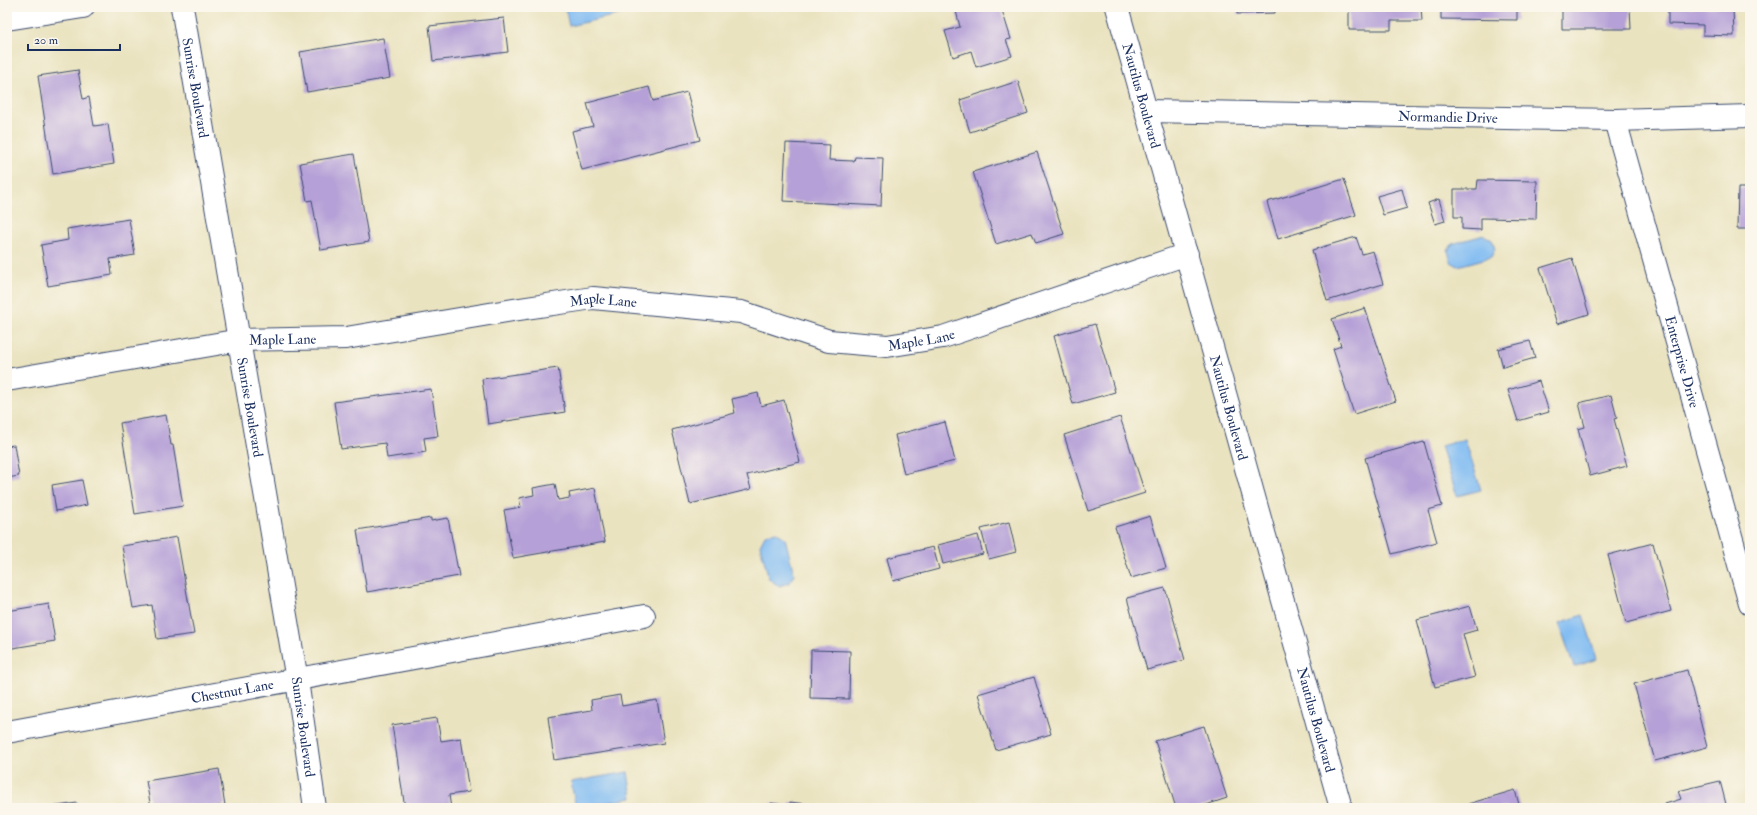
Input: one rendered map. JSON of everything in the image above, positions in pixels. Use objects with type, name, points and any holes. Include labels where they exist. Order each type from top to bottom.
[{"type":"street","points":[[7,19],[83,7]]},
{"type":"street","name":"Sunrise Boulevard","points":[[182,7],[297,680],[316,808]]},
{"type":"street","name":"Nautilus Boulevard","points":[[1117,7],[1341,808]]},
{"type":"street","name":"Normandie Drive","points":[[1147,111],[1615,120],[1750,116]]},
{"type":"street","name":"Enterprise Drive","points":[[1615,120],[1750,604]]},
{"type":"street","name":"Maple Lane","points":[[7,380],[240,340],[346,338],[593,298],[741,312],[829,341],[887,346],[943,337],[1187,254]]},
{"type":"street","name":"Chestnut Lane","points":[[7,732],[644,616]]},
{"type":"water","points":[[565,7],[629,7],[630,12],[569,26]]},
{"type":"water","points":[[1484,235],[1492,240],[1495,249],[1491,257],[1458,266],[1451,262],[1448,251],[1452,244]]},
{"type":"water","points":[[1465,439],[1481,490],[1457,496],[1441,446]]},
{"type":"water","points":[[776,532],[785,538],[794,574],[789,583],[779,586],[769,579],[760,545],[765,535]]},
{"type":"water","points":[[1583,615],[1597,659],[1574,667],[1559,623]]},
{"type":"water","points":[[628,772],[632,798],[576,808],[571,782]]},
{"type":"building","points":[[955,7],[1001,7],[1011,39],[1006,40],[1012,56],[976,67],[971,51],[953,57],[945,31],[960,27]]},
{"type":"building","points":[[1237,7],[1275,7],[1275,13],[1237,14]]},
{"type":"building","points":[[1349,7],[1421,7],[1422,21],[1391,21],[1391,30],[1349,30]]},
{"type":"building","points":[[1441,7],[1517,7],[1517,20],[1441,19]]},
{"type":"building","points":[[1562,7],[1630,7],[1631,29],[1562,29]]},
{"type":"building","points":[[1668,7],[1733,7],[1734,36],[1703,35],[1703,25],[1668,24]]},
{"type":"building","points":[[504,18],[508,52],[433,61],[429,26]]},
{"type":"building","points":[[383,38],[390,78],[307,92],[300,52]]},
{"type":"building","points":[[78,70],[83,99],[89,97],[94,126],[108,124],[114,164],[53,174],[38,76]]},
{"type":"building","points":[[1018,81],[1028,113],[970,132],[960,100]]},
{"type":"building","points":[[649,87],[653,101],[687,92],[700,140],[582,170],[572,131],[593,126],[587,103]]},
{"type":"building","points":[[786,143],[830,145],[829,160],[854,161],[855,157],[883,158],[881,206],[783,201]]},
{"type":"building","points":[[1037,152],[1064,234],[1036,243],[1032,233],[996,244],[973,172]]},
{"type":"building","points":[[354,154],[369,242],[321,250],[312,200],[307,201],[300,163]]},
{"type":"building","points":[[1344,179],[1356,215],[1278,239],[1267,202]]},
{"type":"building","points":[[1478,180],[1537,181],[1536,219],[1481,218],[1481,230],[1462,229],[1462,217],[1454,217],[1454,189],[1477,189]]},
{"type":"building","points":[[1738,188],[1750,188],[1750,229],[1737,229]]},
{"type":"building","points":[[1402,189],[1407,208],[1383,215],[1377,196]]},
{"type":"building","points":[[1439,199],[1445,221],[1435,224],[1428,203]]},
{"type":"building","points":[[129,219],[135,255],[110,259],[112,275],[48,286],[41,245],[68,240],[67,229]]},
{"type":"building","points":[[1356,237],[1362,254],[1373,251],[1383,284],[1327,301],[1312,250]]},
{"type":"building","points":[[1572,258],[1589,314],[1557,324],[1540,268]]},
{"type":"building","points":[[1365,308],[1396,401],[1354,414],[1333,349],[1341,346],[1332,319]]},
{"type":"building","points":[[1095,324],[1115,392],[1073,404],[1054,336]]},
{"type":"building","points":[[1530,341],[1535,358],[1503,367],[1498,349]]},
{"type":"building","points":[[558,368],[565,412],[488,424],[482,379]]},
{"type":"building","points":[[1539,381],[1549,412],[1518,421],[1508,390]]},
{"type":"building","points":[[431,389],[438,436],[424,438],[426,452],[387,458],[385,443],[341,449],[334,402]]},
{"type":"building","points":[[758,393],[761,406],[784,400],[800,462],[747,475],[751,489],[690,504],[672,430],[735,413],[732,399]]},
{"type":"building","points":[[1611,395],[1617,418],[1614,419],[1627,466],[1590,476],[1578,429],[1585,427],[1579,403]]},
{"type":"building","points":[[166,415],[171,445],[173,445],[183,506],[135,514],[120,423]]},
{"type":"building","points":[[1120,417],[1145,493],[1088,511],[1064,435]]},
{"type":"building","points":[[945,422],[955,461],[904,474],[895,435]]},
{"type":"building","points":[[1424,442],[1442,506],[1428,510],[1437,542],[1392,554],[1365,458]]},
{"type":"building","points":[[14,445],[19,476],[7,478],[7,446]]},
{"type":"building","points":[[82,480],[87,505],[56,511],[52,485]]},
{"type":"building","points":[[555,484],[558,500],[570,498],[569,493],[595,488],[605,542],[513,558],[504,510],[521,507],[519,498],[534,495],[533,488]]},
{"type":"building","points":[[1150,516],[1166,568],[1131,578],[1115,527]]},
{"type":"building","points":[[431,518],[431,521],[448,518],[459,576],[367,592],[357,530]]},
{"type":"building","points":[[1009,522],[1016,552],[989,559],[981,529]]},
{"type":"building","points":[[978,535],[983,554],[943,564],[938,545]]},
{"type":"building","points":[[177,537],[194,634],[157,639],[152,605],[133,608],[122,546]]},
{"type":"building","points":[[1653,543],[1671,611],[1626,623],[1608,555]]},
{"type":"building","points":[[933,547],[939,569],[893,581],[887,558]]},
{"type":"building","points":[[1165,588],[1185,660],[1147,670],[1127,598]]},
{"type":"building","points":[[49,604],[55,641],[7,649],[7,611]]},
{"type":"building","points":[[1470,606],[1477,630],[1463,634],[1475,677],[1435,687],[1417,620]]},
{"type":"building","points":[[811,650],[850,651],[849,699],[810,698]]},
{"type":"building","points":[[1687,670],[1707,747],[1655,761],[1634,684]]},
{"type":"building","points":[[1034,677],[1051,734],[996,750],[978,694]]},
{"type":"building","points":[[620,695],[622,706],[657,700],[664,743],[554,760],[548,717],[592,710],[591,700]]},
{"type":"building","points":[[437,718],[441,741],[461,738],[469,792],[449,795],[451,808],[405,808],[392,725]]},
{"type":"building","points":[[1204,726],[1227,798],[1197,808],[1176,808],[1155,741]]},
{"type":"building","points":[[219,769],[225,805],[208,808],[151,808],[146,781]]},
{"type":"building","points":[[1720,781],[1727,808],[1666,808],[1665,804],[1681,799],[1678,791]]},
{"type":"building","points":[[1515,790],[1520,808],[1469,808],[1468,804]]},
{"type":"building","points":[[790,802],[827,808],[770,808],[771,803],[790,806]]},
{"type":"building","points":[[77,803],[78,808],[51,808],[51,807]]}]
